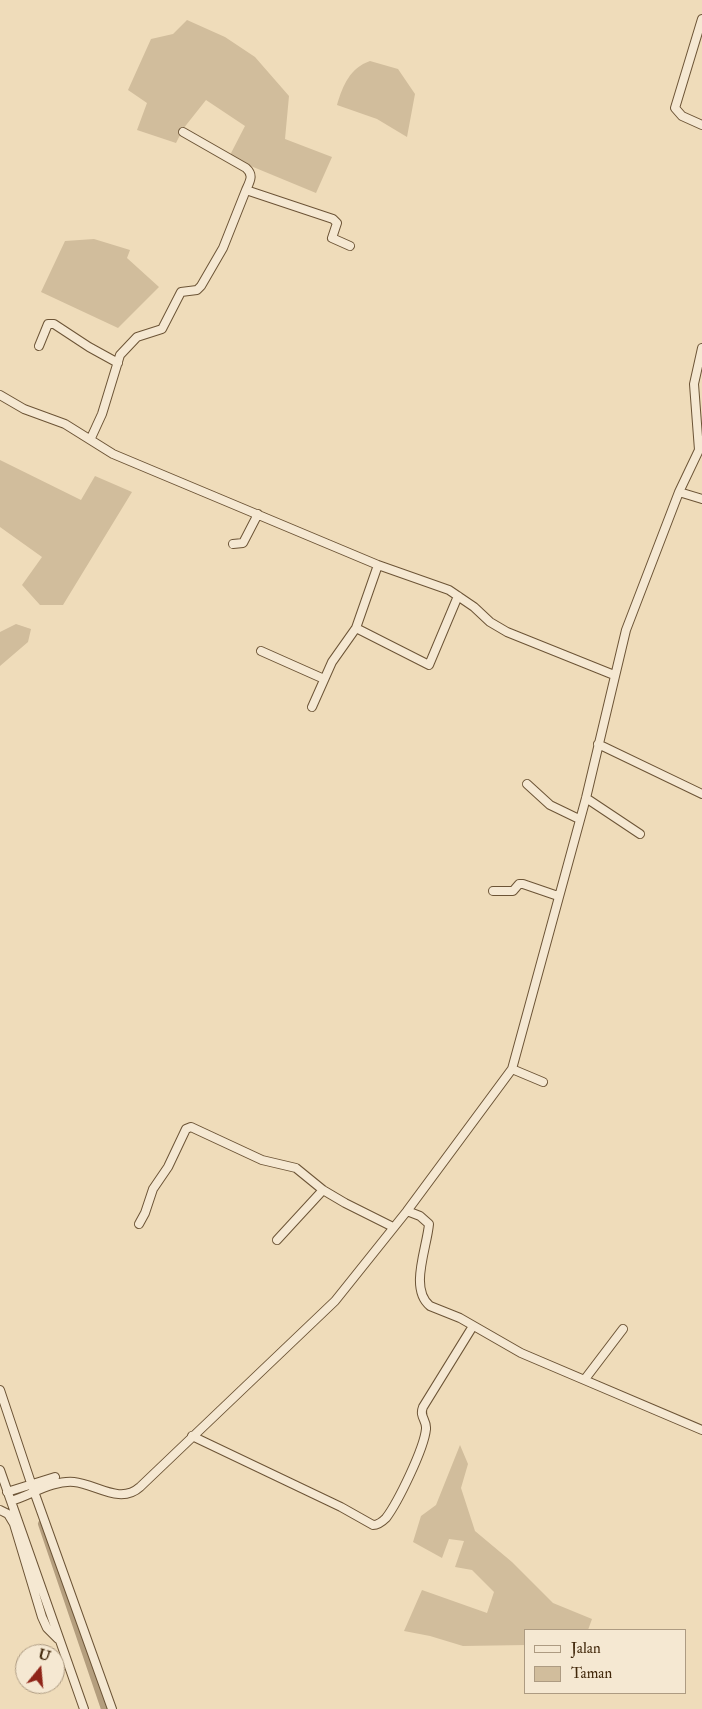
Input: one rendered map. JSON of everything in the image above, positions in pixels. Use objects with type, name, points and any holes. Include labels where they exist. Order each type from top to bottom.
[{"type":"street","points":[[702,19],[675,108],[682,116],[702,125]]},
{"type":"street","points":[[91,438],[102,414],[120,355],[137,337],[162,329],[181,292],[197,290],[201,286],[223,248],[251,177],[251,172],[246,168],[183,132]]},
{"type":"street","points":[[246,190],[333,219],[337,223],[332,238],[350,246]]},
{"type":"street","points":[[39,346],[48,324],[54,324],[118,363]]},
{"type":"street","points":[[15,1500],[33,1492],[73,1482],[112,1494],[134,1493],[334,1301],[407,1211],[512,1069],[586,798],[614,675],[629,620],[678,492],[701,450],[694,384],[702,348]]},
{"type":"street","points":[[0,395],[24,409],[66,424],[91,438],[113,454],[378,565],[449,590],[474,607],[490,622],[507,632],[614,675]]},
{"type":"street","points":[[678,492],[702,499]]},
{"type":"street","points":[[233,544],[244,543],[258,514]]},
{"type":"street","points":[[312,707],[332,662],[356,628],[378,565]]},
{"type":"street","points":[[356,628],[429,665],[458,596]]},
{"type":"street","points":[[261,651],[324,679]]},
{"type":"street","points":[[598,744],[702,794]]},
{"type":"street","points":[[527,784],[550,805],[579,819]]},
{"type":"street","points":[[586,798],[640,834]]},
{"type":"street","points":[[493,891],[513,892],[519,884],[523,884],[558,896]]},
{"type":"street","points":[[512,1069],[543,1082]]},
{"type":"street","points":[[139,1224],[146,1213],[153,1189],[188,1128],[202,1131],[235,1149],[262,1160],[296,1168],[323,1190],[393,1227]]},
{"type":"street","points":[[276,1240],[323,1190]]},
{"type":"street","points":[[407,1211],[420,1216],[429,1224],[418,1276],[426,1303],[473,1326],[521,1353],[702,1430]]},
{"type":"street","points":[[192,1436],[341,1507],[372,1525],[376,1525],[385,1519],[397,1500],[420,1449],[426,1426],[421,1416],[422,1410],[473,1326]]},
{"type":"street","points":[[585,1380],[623,1329]]},
{"type":"street","points":[[0,1390],[30,1484],[112,1709]]},
{"type":"street","points":[[0,1470],[15,1500],[45,1599],[84,1709]]},
{"type":"street","points":[[10,1491],[55,1477]]},
{"type":"street","points":[[0,1510],[8,1514],[14,1524],[37,1602],[47,1628],[60,1641]]},
{"type":"street","points":[[37,1602],[45,1599]]},
{"type":"green space","points":[[187,20],[225,37],[255,57],[289,96],[285,139],[332,157],[316,193],[229,157],[245,126],[206,100],[183,129],[176,143],[137,130],[147,103],[128,90],[151,39],[173,34]]},
{"type":"green space","points":[[370,61],[398,69],[415,94],[407,137],[377,119],[337,105],[348,78],[357,68]]},
{"type":"green space","points":[[94,239],[130,250],[127,258],[159,287],[118,328],[41,292],[65,241]]},
{"type":"green space","points":[[0,460],[81,500],[95,476],[132,492],[63,605],[40,605],[22,585],[42,557],[0,527]]},
{"type":"green space","points":[[16,624],[31,629],[28,642],[0,666],[0,632]]},
{"type":"green space","points":[[460,1445],[468,1464],[461,1488],[475,1531],[512,1562],[553,1603],[592,1619],[588,1629],[524,1629],[524,1645],[463,1646],[430,1636],[404,1631],[422,1590],[487,1613],[494,1592],[472,1570],[455,1567],[464,1541],[449,1539],[442,1558],[413,1542],[421,1516],[436,1505]]},
{"type":"waterway","points":[[42,1524],[105,1709]]}]
